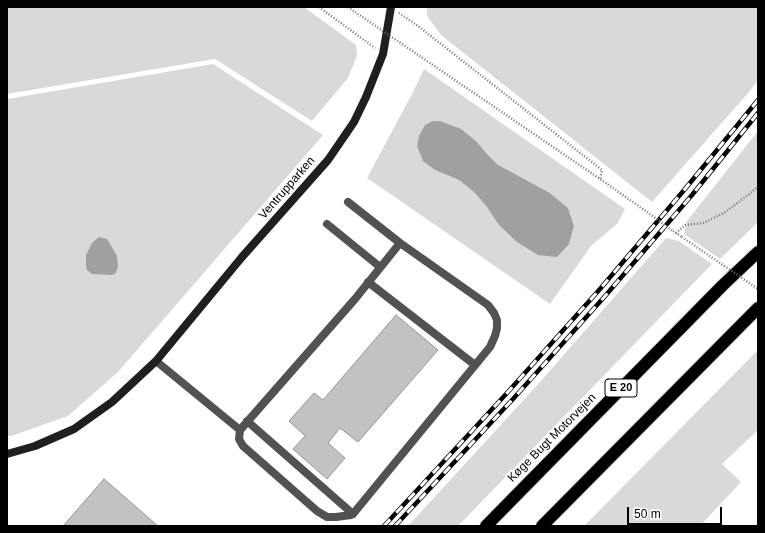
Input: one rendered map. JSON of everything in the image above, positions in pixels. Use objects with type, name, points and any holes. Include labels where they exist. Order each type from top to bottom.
[{"type":"highway","name":"Køge Bugt Motorvejen","points":[[486,526],[706,302],[758,252]]},
{"type":"highway","points":[[542,526],[758,308]]},
{"type":"street","name":"Ventrupparken","points":[[7,454],[35,446],[74,429],[112,402],[156,361],[242,257],[328,160],[354,122],[366,97],[383,54],[391,7]]},
{"type":"lane","points":[[348,202],[400,244],[488,305],[494,312],[497,328],[490,347],[353,514],[336,517],[327,516],[317,511],[243,446],[239,439],[240,430],[400,244]]},
{"type":"lane","points":[[327,224],[380,267]]},
{"type":"lane","points":[[368,282],[475,365]]},
{"type":"lane","points":[[156,361],[240,430]]},
{"type":"lane","points":[[247,421],[353,514]]},
{"type":"path","points":[[319,7],[383,54]]},
{"type":"path","points":[[348,7],[758,289]]},
{"type":"path","points":[[391,7],[418,26],[602,170],[600,179]]},
{"type":"path","points":[[675,232],[685,225],[703,223],[724,213],[758,186]]},
{"type":"shaded area","points":[[7,7],[304,7],[356,45],[357,55],[348,78],[312,121],[215,59],[7,94]]},
{"type":"shaded area","points":[[427,7],[758,7],[758,80],[652,202],[441,35],[427,16]]},
{"type":"shaded area","points":[[213,64],[323,135],[118,372],[68,416],[11,436],[7,436],[7,99]]},
{"type":"shaded area","points":[[424,69],[625,209],[617,224],[591,246],[550,304],[367,178]],"holes":[[[440,121],[461,130],[476,141],[498,166],[550,193],[568,208],[574,226],[569,244],[487,207],[474,192],[459,180],[435,170]]]},
{"type":"shaded area","points":[[433,121],[440,121],[461,129],[476,141],[498,165],[550,193],[568,208],[574,226],[569,244],[557,257],[538,255],[517,242],[499,225],[487,207],[474,192],[459,180],[435,170],[423,161],[417,146],[419,136],[425,125]]},
{"type":"shaded area","points":[[758,131],[758,222],[720,259],[684,234],[687,221]]},
{"type":"shaded area","points":[[99,237],[107,239],[117,256],[118,266],[116,273],[112,275],[92,274],[87,270],[86,255],[92,243]]},
{"type":"shaded area","points":[[666,238],[679,241],[712,264],[458,526],[408,526],[540,382]]},
{"type":"shaded area","points":[[758,350],[758,430],[722,464],[741,482],[700,526],[584,526]]},
{"type":"building","points":[[396,315],[438,350],[358,442],[340,428],[328,443],[345,458],[327,479],[293,449],[305,436],[289,421],[314,393],[323,400]]},
{"type":"building","points":[[104,479],[158,526],[63,526]]},
{"type":"railway","points":[[384,526],[507,393],[600,289],[758,100]]},
{"type":"railway","points":[[395,526],[513,399],[606,295],[692,195],[758,113]]}]
